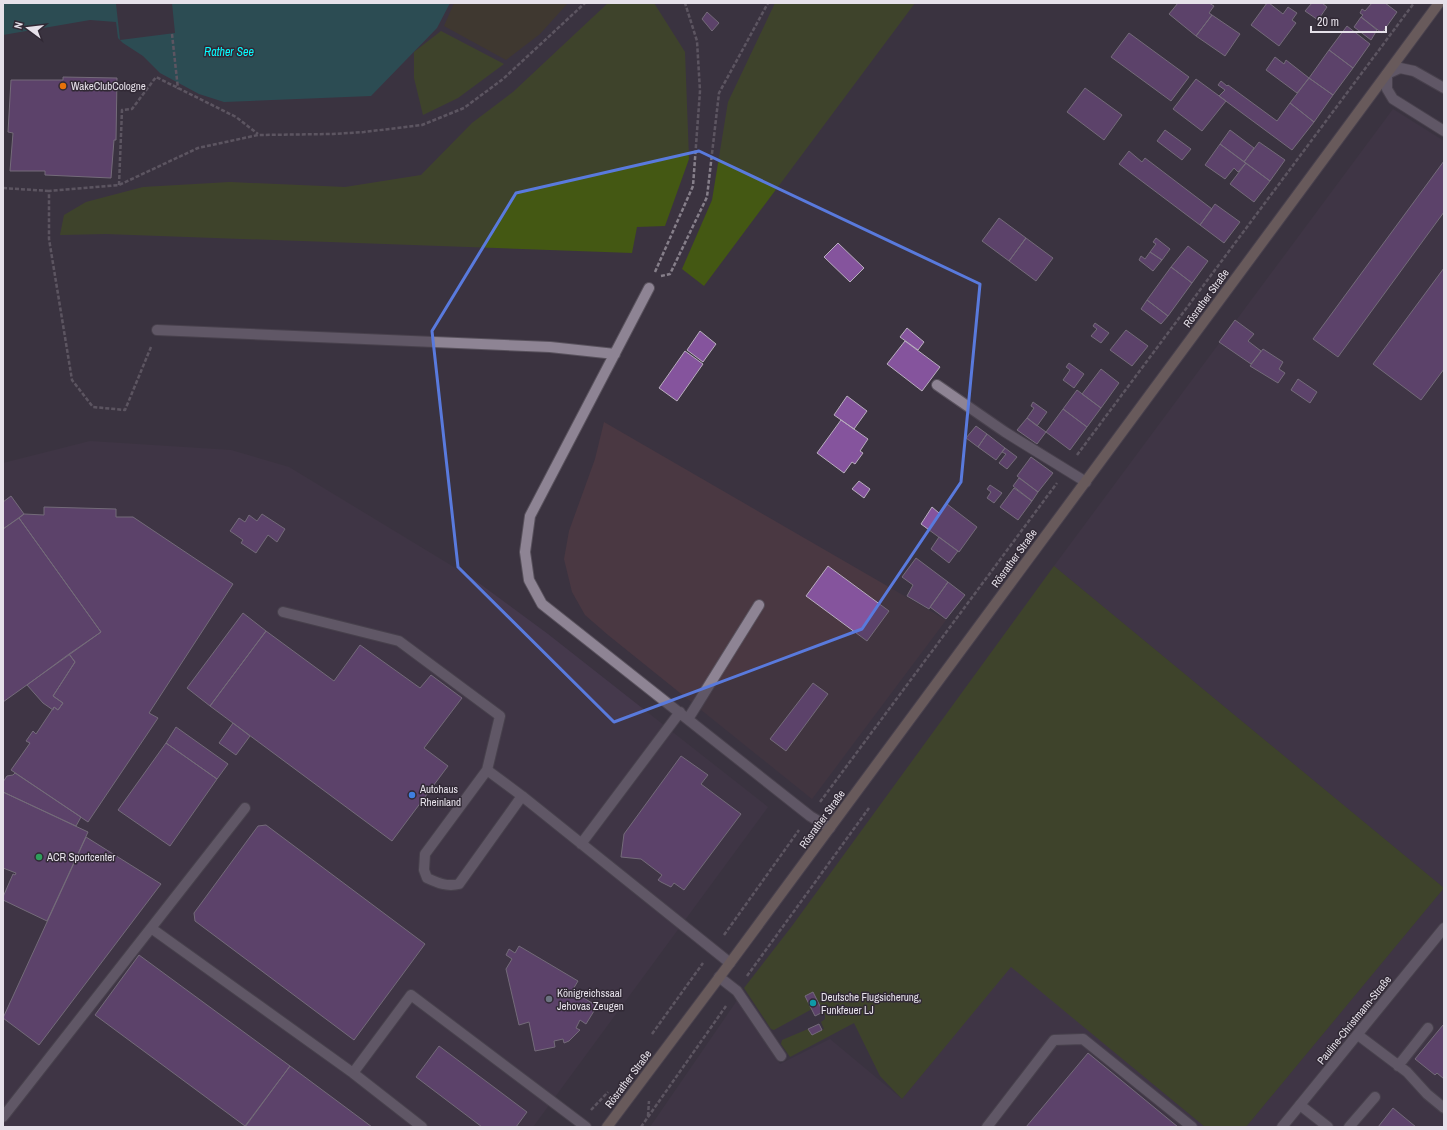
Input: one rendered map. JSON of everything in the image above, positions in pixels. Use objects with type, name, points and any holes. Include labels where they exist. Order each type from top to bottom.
[{"type":"main road","name":"Rösrather Straße","points":[[607,1127],[830,828],[1439,3]]},
{"type":"street","points":[[1444,88],[1414,71],[1400,68],[1387,74],[1388,89],[1393,99],[1444,130]]},
{"type":"street","points":[[649,288],[530,516],[525,552],[529,580],[542,604],[810,816],[830,828]]},
{"type":"street","points":[[157,330],[550,347],[615,354]]},
{"type":"street","points":[[937,385],[1005,432],[1086,482]]},
{"type":"street","points":[[581,844],[684,716],[759,605]]},
{"type":"street","points":[[283,612],[399,641],[500,716],[487,770],[425,854],[424,870],[427,878],[440,884],[452,886],[459,884],[522,796]]},
{"type":"street","points":[[487,770],[522,796],[730,963]]},
{"type":"street","points":[[3,1117],[245,808]]},
{"type":"street","points":[[151,928],[353,1073],[422,1127]]},
{"type":"street","name":"Pauline-Christmann-Straße","points":[[1282,1127],[1444,928]]},
{"type":"street","points":[[719,977],[737,991],[781,1056]]},
{"type":"street","points":[[353,1073],[411,995],[583,1124]]},
{"type":"street","points":[[1398,1066],[1428,1028]]},
{"type":"street","points":[[1358,1035],[1407,1072],[1427,1094],[1444,1108]]},
{"type":"street","points":[[987,1127],[1054,1040],[1083,1040],[1192,1127]]},
{"type":"street","points":[[1349,1127],[1375,1097]]},
{"type":"street","points":[[1300,1105],[1328,1127]]},
{"type":"path","points":[[3,188],[49,191],[119,185],[198,148],[258,135],[364,132],[422,124],[464,108],[503,79],[585,3]]},
{"type":"path","points":[[660,263],[693,186],[700,91],[697,41],[686,3]]},
{"type":"path","points":[[670,274],[707,197],[719,93],[768,3]]},
{"type":"path","points":[[649,1038],[810,816],[1414,3]]},
{"type":"path","points":[[172,34],[178,89]]},
{"type":"path","points":[[119,185],[122,110],[132,110],[156,77],[236,116],[258,135]]},
{"type":"path","points":[[49,191],[49,239],[72,380],[93,407],[125,410],[157,330]]},
{"type":"path","points":[[583,1124],[613,1088]]},
{"type":"path","points":[[641,1127],[648,1116]]},
{"type":"highlighted area","points":[[699,151],[980,284],[961,482],[862,629],[614,722],[458,567],[432,331],[516,193]]},
{"type":"shaded area","points":[[1393,109],[1444,141],[1444,888],[1054,566]]},
{"type":"shaded area","points":[[604,422],[946,620],[812,799],[608,635],[585,615],[572,592],[564,559],[569,531],[595,459]]},
{"type":"shaded area","points":[[90,441],[231,450],[289,467],[472,578],[548,634],[768,807],[533,1127],[3,1127],[3,463]]},
{"type":"shaded area","points":[[1444,888],[1444,1127],[1246,1127]]},
{"type":"shaded area","points":[[1011,966],[1205,1127],[650,1127],[738,999],[780,1064],[830,1039],[902,1099]]},
{"type":"green space","points":[[608,3],[654,3],[685,52],[689,159],[665,226],[637,227],[632,253],[106,234],[60,235],[64,215],[86,202],[143,187],[230,182],[345,187],[421,175],[472,123],[513,92]]},
{"type":"green space","points":[[775,3],[915,3],[704,286],[682,269],[712,200],[728,102]]},
{"type":"green space","points":[[441,31],[504,64],[458,98],[423,115],[414,78],[414,52]]},
{"type":"green space","points":[[1054,566],[1444,888],[1246,1127],[1205,1127],[1011,967],[902,1099],[880,1076],[854,1023],[790,1057],[781,1044],[782,1040],[808,1029],[812,1035],[824,1029],[821,1022],[825,1019],[825,1015],[813,992],[805,996],[812,1009],[774,1030],[771,1029],[744,988],[792,926]]},
{"type":"sand","points":[[454,3],[568,3],[540,34],[506,60],[444,26]]},
{"type":"water","name":"Rather See","points":[[3,3],[450,3],[437,28],[371,96],[224,102],[199,94],[160,73],[143,56],[118,38],[116,22],[90,20],[3,35]]},
{"type":"pier","points":[[172,3],[175,33],[120,40],[116,4]]},
{"type":"building","points":[[1178,3],[1209,3],[1214,6],[1209,13],[1212,15],[1196,36],[1169,14]]},
{"type":"building","points":[[1267,3],[1283,14],[1288,7],[1297,13],[1292,20],[1296,23],[1279,46],[1251,25]]},
{"type":"building","points":[[1312,3],[1322,3],[1327,7],[1318,20],[1305,11]]},
{"type":"building","points":[[1372,3],[1385,3],[1397,12],[1382,33],[1361,17],[1363,15],[1360,13],[1362,9],[1365,11]]},
{"type":"building","points":[[707,12],[719,23],[712,31],[702,19]]},
{"type":"building","points":[[1212,15],[1240,34],[1225,56],[1196,36]]},
{"type":"building","points":[[1361,17],[1377,30],[1371,40],[1354,27]]},
{"type":"building","points":[[1347,26],[1370,44],[1353,68],[1329,50]]},
{"type":"building","points":[[1129,33],[1189,77],[1171,101],[1111,57]]},
{"type":"building","points":[[1329,50],[1353,68],[1333,95],[1309,78]]},
{"type":"building","points":[[1275,57],[1284,64],[1286,60],[1309,78],[1297,93],[1266,70]]},
{"type":"building","points":[[63,77],[117,78],[116,140],[114,140],[111,178],[45,175],[45,171],[10,171],[13,133],[8,132],[11,80],[63,80]]},
{"type":"building","points":[[1309,78],[1333,95],[1314,122],[1290,103]]},
{"type":"building","points":[[1196,79],[1226,101],[1202,131],[1173,109]]},
{"type":"building","points":[[1221,81],[1277,121],[1290,103],[1314,122],[1292,150],[1219,96],[1225,90],[1218,85]]},
{"type":"building","points":[[1085,88],[1122,115],[1104,140],[1067,112]]},
{"type":"building","points":[[1165,130],[1191,149],[1182,160],[1157,141]]},
{"type":"building","points":[[1230,130],[1254,148],[1244,162],[1220,144]]},
{"type":"building","points":[[1259,142],[1285,160],[1270,181],[1244,162]]},
{"type":"building","points":[[1220,144],[1246,163],[1238,172],[1234,168],[1225,179],[1205,165]]},
{"type":"building","points":[[1129,151],[1142,162],[1145,158],[1212,209],[1200,225],[1119,164]]},
{"type":"building","points":[[1444,161],[1444,212],[1338,357],[1313,339]]},
{"type":"building","points":[[1246,163],[1270,181],[1254,202],[1230,184]]},
{"type":"building","points":[[1215,204],[1240,222],[1224,243],[1200,225]]},
{"type":"building","points":[[999,218],[1026,238],[1009,261],[982,241]]},
{"type":"building","points":[[1026,238],[1053,258],[1036,281],[1009,261]]},
{"type":"building","points":[[1156,238],[1170,249],[1162,260],[1150,252],[1156,244],[1153,242]]},
{"type":"building","points":[[838,243],[864,268],[850,282],[824,257]]},
{"type":"building","points":[[1188,246],[1208,261],[1192,283],[1171,267]]},
{"type":"building","points":[[1150,252],[1162,260],[1153,271],[1139,260],[1141,256],[1145,259]]},
{"type":"building","points":[[1171,267],[1192,283],[1168,316],[1147,300]]},
{"type":"building","points":[[1444,268],[1444,369],[1421,400],[1373,364]]},
{"type":"building","points":[[1147,300],[1168,316],[1161,324],[1141,309]]},
{"type":"building","points":[[1235,320],[1254,334],[1248,341],[1261,351],[1251,364],[1219,342]]},
{"type":"building","points":[[1095,323],[1109,333],[1101,343],[1091,336],[1097,329],[1093,326]]},
{"type":"building","points":[[907,328],[924,342],[918,350],[900,337]]},
{"type":"building","points":[[1126,330],[1148,346],[1132,366],[1110,350]]},
{"type":"building","points":[[700,331],[716,344],[703,362],[687,350]]},
{"type":"building","points":[[905,341],[940,367],[922,391],[887,364]]},
{"type":"building","points":[[1263,349],[1283,362],[1279,369],[1285,373],[1278,383],[1250,366]]},
{"type":"building","points":[[685,351],[703,364],[677,401],[659,388]]},
{"type":"building","points":[[1069,363],[1084,374],[1074,388],[1063,380],[1070,370],[1066,367]]},
{"type":"building","points":[[1101,369],[1119,383],[1101,408],[1082,394]]},
{"type":"building","points":[[1298,379],[1317,392],[1310,403],[1291,390]]},
{"type":"building","points":[[1077,390],[1101,408],[1087,427],[1063,409]]},
{"type":"building","points":[[847,396],[867,411],[854,429],[834,415]]},
{"type":"building","points":[[1033,402],[1047,412],[1037,426],[1027,418],[1034,408],[1031,406]]},
{"type":"building","points":[[1063,409],[1087,427],[1070,450],[1046,432]]},
{"type":"building","points":[[1027,418],[1046,432],[1037,444],[1017,430]]},
{"type":"building","points":[[841,420],[868,439],[860,451],[863,453],[855,464],[852,462],[844,473],[817,453]]},
{"type":"building","points":[[976,426],[987,434],[978,447],[966,438]]},
{"type":"building","points":[[987,434],[1005,448],[996,460],[978,447]]},
{"type":"building","points":[[1005,448],[1017,457],[1007,469],[999,463],[1006,454],[1002,452]]},
{"type":"building","points":[[1031,457],[1053,473],[1038,492],[1017,476]]},
{"type":"building","points":[[1019,478],[1038,492],[1032,501],[1013,486]]},
{"type":"building","points":[[859,481],[870,489],[864,498],[852,489]]},
{"type":"building","points":[[990,485],[1002,493],[994,503],[987,498],[991,492],[987,489]]},
{"type":"building","points":[[1014,488],[1032,501],[1018,520],[1000,507]]},
{"type":"building","points":[[11,496],[24,514],[3,529],[3,502]]},
{"type":"building","points":[[947,504],[977,527],[959,552],[921,524],[932,507],[939,513]]},
{"type":"building","points":[[44,507],[116,509],[116,517],[133,517],[233,584],[149,713],[158,718],[88,822],[11,770],[30,743],[26,741],[33,731],[36,734],[54,707],[58,710],[63,703],[53,696],[75,662],[69,654],[101,632],[19,518],[24,514],[44,515]]},
{"type":"building","points":[[262,514],[285,529],[277,542],[268,535],[256,553],[241,543],[243,540],[230,531],[239,518],[245,522],[249,515],[257,521]]},
{"type":"building","points":[[19,518],[101,632],[3,702],[3,529]]},
{"type":"building","points":[[939,537],[958,551],[949,563],[931,549]]},
{"type":"building","points":[[916,558],[948,582],[929,609],[907,596],[913,585],[902,577]]},
{"type":"building","points":[[828,566],[889,611],[867,641],[806,596]]},
{"type":"building","points":[[948,582],[965,595],[946,619],[930,607]]},
{"type":"building","points":[[243,613],[266,631],[210,706],[187,688]]},
{"type":"building","points":[[266,631],[334,681],[360,645],[420,688],[431,675],[462,698],[424,748],[448,766],[392,841],[210,706]]},
{"type":"building","points":[[69,654],[75,662],[53,696],[63,703],[58,710],[54,707],[53,710],[43,703],[27,685]]},
{"type":"building","points":[[813,683],[828,694],[786,751],[770,739]]},
{"type":"building","points":[[233,723],[250,736],[236,755],[219,743]]},
{"type":"building","points":[[176,727],[228,764],[217,779],[166,743]]},
{"type":"building","points":[[166,743],[217,779],[170,846],[118,810]]},
{"type":"building","points":[[681,756],[708,775],[701,784],[741,814],[684,890],[674,883],[671,887],[658,880],[662,875],[641,859],[621,857],[624,834]]},
{"type":"building","points":[[15,773],[81,817],[76,826],[3,792],[3,782],[7,776]]},
{"type":"building","points":[[3,792],[88,832],[47,921],[3,900],[13,874],[15,875],[16,873],[3,868]]},
{"type":"building","points":[[266,825],[425,944],[354,1040],[195,921],[194,913],[258,826]]},
{"type":"building","points":[[86,837],[161,884],[39,1045],[3,1018]]},
{"type":"building","name":"Königreichssaal Jehovas Zeugen","points":[[519,946],[578,981],[572,991],[597,1006],[586,1024],[580,1020],[576,1028],[580,1030],[569,1041],[564,1043],[563,1039],[554,1041],[555,1047],[535,1051],[529,1022],[519,1025],[506,969],[512,959],[506,955],[509,949],[515,953]]},
{"type":"building","points":[[139,955],[290,1066],[245,1126],[95,1015]]},
{"type":"building","name":"Deutsche Flugsicherung, Funkfeuer LJ","points":[[813,992],[823,1012],[815,1016],[805,996]]},
{"type":"building","points":[[819,1024],[822,1030],[812,1035],[808,1029]]},
{"type":"building","points":[[1443,1025],[1444,1079],[1437,1073],[1435,1075],[1415,1059]]},
{"type":"building","points":[[439,1046],[527,1112],[516,1127],[482,1127],[416,1077]]},
{"type":"building","points":[[1088,1053],[1178,1127],[1026,1127]]},
{"type":"building","points":[[290,1066],[372,1127],[245,1127]]},
{"type":"building","points":[[1393,1108],[1416,1127],[1378,1127]]},
{"type":"place","name":"WakeClubCologne","points":[[63,86]]},
{"type":"place","name":"Autohaus Rheinland","points":[[412,795]]},
{"type":"place","name":"ACR Sportcenter","points":[[39,857]]},
{"type":"place","name":"Königreichssaal Jehovas Zeugen","points":[[549,999]]},
{"type":"place","name":"Deutsche Flugsicherung, Funkfeuer LJ","points":[[813,1003]]}]
